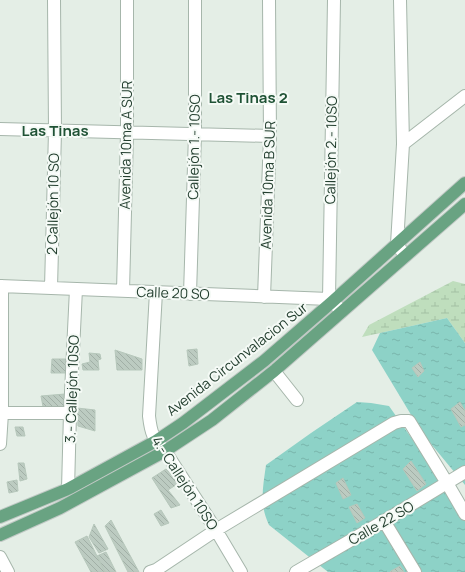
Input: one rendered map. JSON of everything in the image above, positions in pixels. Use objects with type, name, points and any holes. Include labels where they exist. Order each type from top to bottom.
[{"type":"main road","name":"Avenida Circunvalacion Sur","points":[[0,517],[68,489],[156,441],[182,423],[264,361],[465,183]]},
{"type":"main road","name":"Avenida Circunvalacion Sur","points":[[0,535],[60,508],[165,451],[212,420],[274,372],[465,204]]},
{"type":"street","name":"2 Callejón 10 SO","points":[[51,288],[55,131],[54,0]]},
{"type":"street","name":"Avenida 10ma A SUR","points":[[123,291],[127,133],[126,0]]},
{"type":"street","name":"Callejón 1.- 10SO","points":[[190,294],[195,134],[195,0]]},
{"type":"street","name":"Avenida 10ma B SUR","points":[[264,297],[270,136],[269,0]]},
{"type":"street","name":"Callejón 2.- 10SO","points":[[331,301],[334,0]]},
{"type":"street","points":[[400,0],[402,144],[397,244],[405,256]]},
{"type":"street","points":[[402,144],[465,96]]},
{"type":"street","points":[[0,129],[270,136]]},
{"type":"street","points":[[0,444],[2,413],[1,286]]},
{"type":"street","name":"Calle 20 SO","points":[[1,286],[331,301]]},
{"type":"street","name":"3.- Callejón 10SO","points":[[68,489],[76,289]]},
{"type":"street","name":"4.- Callejón 10SO","points":[[156,292],[149,416],[152,434],[165,451],[216,530],[241,572]]},
{"type":"street","points":[[331,301],[342,311]]},
{"type":"street","points":[[274,372],[297,400]]},
{"type":"street","points":[[2,413],[70,413]]},
{"type":"street","points":[[150,572],[156,570],[216,530],[394,423],[401,421],[409,421],[448,483],[465,514]]},
{"type":"street","name":"Calle 22 SO","points":[[296,572],[316,567],[384,521],[465,472]]},
{"type":"street","points":[[384,521],[415,572]]},
{"type":"street","points":[[0,557],[8,572]]},
{"type":"green space","points":[[453,281],[465,284],[465,343],[447,318],[362,337],[369,325]]},
{"type":"water","points":[[447,318],[465,343],[465,485],[422,433],[372,350],[380,333]]},
{"type":"water","points":[[357,402],[389,406],[465,514],[465,572],[328,572],[269,525],[263,503],[266,465]]},
{"type":"building","points":[[197,349],[198,364],[189,366],[187,350]]},
{"type":"building","points":[[115,350],[142,359],[142,370],[117,370]]},
{"type":"building","points":[[89,353],[100,354],[101,359],[98,360],[99,370],[83,370],[82,364],[90,362]]},
{"type":"building","points":[[52,359],[67,359],[68,373],[51,373]]},
{"type":"building","points":[[420,362],[424,371],[418,377],[412,368]]},
{"type":"building","points":[[65,394],[64,411],[44,412],[41,396]]},
{"type":"building","points":[[460,402],[465,411],[465,425],[461,427],[451,409]]},
{"type":"building","points":[[77,408],[95,410],[95,431],[78,426]]},
{"type":"building","points":[[15,427],[23,427],[25,436],[17,436]]},
{"type":"building","points":[[411,461],[426,484],[417,491],[403,469]]},
{"type":"building","points":[[18,463],[24,463],[27,479],[20,481]]},
{"type":"building","points":[[166,469],[179,483],[168,490],[180,505],[171,508],[152,478]]},
{"type":"building","points":[[343,478],[351,495],[343,499],[336,483]]},
{"type":"building","points":[[17,480],[18,491],[9,493],[7,482]]},
{"type":"building","points":[[357,504],[365,518],[357,523],[349,507]]},
{"type":"building","points":[[161,510],[169,523],[161,526],[154,514]]},
{"type":"building","points":[[111,520],[139,572],[128,572],[105,526]]},
{"type":"building","points":[[94,524],[108,549],[99,553],[89,537]]},
{"type":"building","points":[[87,536],[105,572],[91,572],[75,542]]},
{"type":"building","points":[[106,552],[116,572],[105,572],[97,556]]},
{"type":"building","points":[[400,566],[404,572],[390,572],[391,571]]},
{"type":"district","name":"Las Tinas 2","points":[[248,98]]},
{"type":"district","name":"Las Tinas","points":[[55,131]]}]
